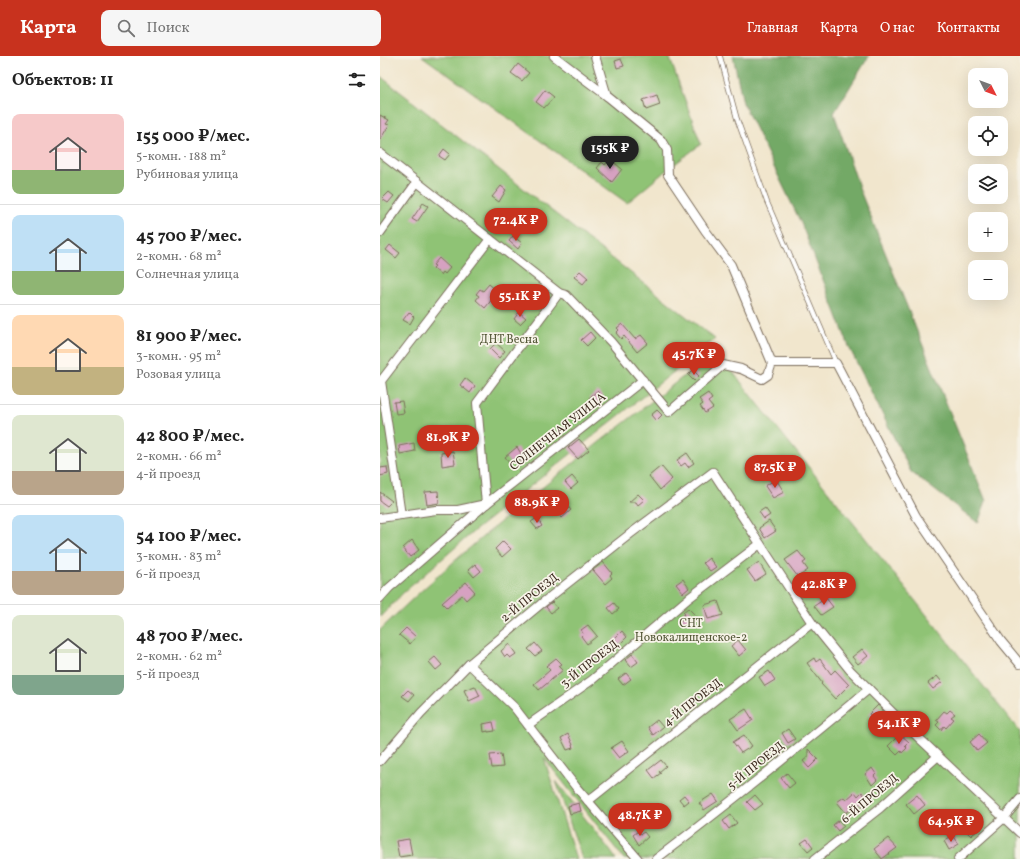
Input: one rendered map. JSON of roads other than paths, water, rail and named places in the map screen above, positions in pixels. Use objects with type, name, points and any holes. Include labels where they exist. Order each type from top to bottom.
[{"type":"street","points":[[380,153],[559,293],[566,295],[611,342],[669,412],[723,365],[741,369],[762,379],[768,375],[772,363],[731,265],[705,230],[668,175],[667,150],[661,140],[607,96],[554,56]]},
{"type":"street","points":[[595,56],[607,96]]},
{"type":"street","points":[[380,233],[417,182]]},
{"type":"street","points":[[401,515],[381,381],[490,239]]},
{"type":"street","points":[[380,518],[436,510],[458,510],[486,504],[477,403],[559,293]]},
{"type":"street","points":[[772,363],[836,363],[916,516],[1001,641],[1020,664]]},
{"type":"street","name":"СОЛНЕЧНАЯ УЛИЦА","points":[[380,598],[389,588],[486,504],[643,380]]},
{"type":"street","name":"2-Й ПРОЕЗД","points":[[380,761],[421,713],[469,664],[541,604],[712,472],[760,544]]},
{"type":"street","points":[[760,544],[812,623],[850,670],[1020,833]]},
{"type":"street","name":"3-Й ПРОЕЗД","points":[[528,725],[592,680],[689,598],[760,544]]},
{"type":"street","name":"4-Й ПРОЕЗД","points":[[588,800],[812,623]]},
{"type":"street","points":[[469,664],[514,707],[588,800],[638,859]]},
{"type":"street","name":"5-Й ПРОЕЗД","points":[[656,859],[732,801],[869,689]]},
{"type":"street","name":"6-Й ПРОЕЗД","points":[[815,859],[880,808],[938,756]]},
{"type":"street","points":[[958,859],[1004,818],[1020,799]]},
{"type":"lane","points":[[720,56],[737,119],[767,202],[836,363]]},
{"type":"park label","name":"ДНТ Весна","points":[[509,340]]},
{"type":"park label","name":"СНТ Новокалищенское-2","points":[[691,631]]}]
